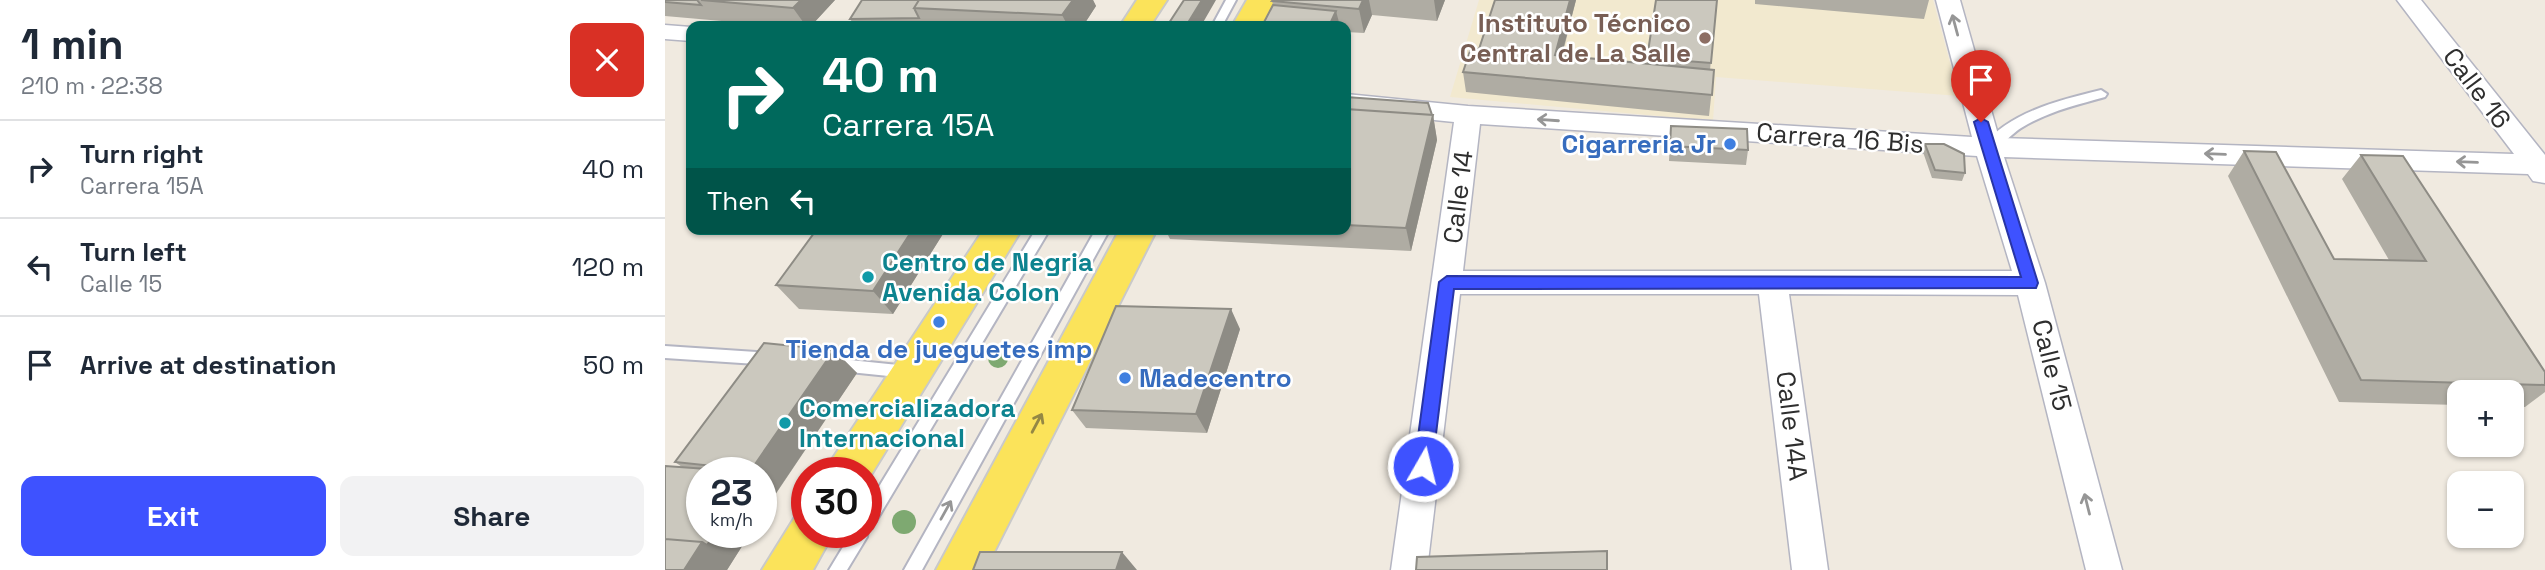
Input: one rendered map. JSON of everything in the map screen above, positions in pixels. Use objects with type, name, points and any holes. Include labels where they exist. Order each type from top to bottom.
[{"type":"main road","points":[[1138,21],[1152,0]]},
{"type":"main road","points":[[1250,21],[1262,0]]},
{"type":"main road","points":[[859,457],[1000,235]]},
{"type":"main road","points":[[960,570],[1136,235]]},
{"type":"main road","points":[[786,570],[800,548]]},
{"type":"street","name":"Calle 15","points":[[1948,0],[1988,147],[2031,283],[2104,570]]},
{"type":"street","name":"Calle 16","points":[[2410,0],[2542,168]]},
{"type":"street","points":[[665,32],[686,34]]},
{"type":"street","name":"Carrera 16 Bis","points":[[1351,103],[1468,115],[1988,147],[2542,168]]},
{"type":"street","name":"Calle 14","points":[[1409,570],[1468,115]]},
{"type":"street","points":[[1447,282],[2031,283]]},
{"type":"street","name":"Calle 14A","points":[[1773,283],[1810,570]]},
{"type":"lane","points":[[1220,21],[1231,0]]},
{"type":"lane","points":[[1988,147],[2017,122],[2045,108],[2101,94]]},
{"type":"lane","points":[[882,496],[1039,235]]},
{"type":"lane","points":[[913,570],[1100,235]]},
{"type":"lane","points":[[665,352],[788,361]]},
{"type":"lane","points":[[815,363],[912,373]]},
{"type":"lane","points":[[838,570],[851,548]]},
{"type":"shaded area","name":"Instituto Técnico Central de La Salle","points":[[1479,0],[1933,0],[1959,96],[1716,77],[1713,121],[1450,97]]},
{"type":"building","points":[[697,0],[701,5],[665,2]]},
{"type":"building","points":[[701,0],[801,0],[793,8]]},
{"type":"building","points":[[862,0],[919,0],[914,8],[919,18],[850,19]]},
{"type":"building","points":[[919,0],[1073,0],[1062,15],[914,8]]},
{"type":"building","points":[[1184,0],[1202,0],[1189,21],[1170,21]]},
{"type":"building","points":[[1273,0],[1363,0],[1359,9]]},
{"type":"building","points":[[1495,0],[1570,0],[1555,55],[1714,70],[1712,95],[1463,72],[1471,48],[1479,49]]},
{"type":"building","points":[[1656,0],[1717,0],[1711,63],[1647,58]]},
{"type":"building","points":[[1273,5],[1336,11],[1331,21],[1265,21]]},
{"type":"building","points":[[1351,97],[1428,103],[1432,115],[1351,109]]},
{"type":"building","points":[[1351,109],[1433,115],[1406,228],[1351,225]]},
{"type":"building","points":[[1671,126],[1747,129],[1748,150],[1670,146]]},
{"type":"building","points":[[1925,144],[1944,144],[1964,154],[1965,173],[1935,170]]},
{"type":"building","points":[[2244,151],[2276,152],[2334,259],[2426,261],[2361,155],[2403,156],[2545,372],[2545,385],[2524,384],[2524,380],[2447,380],[2447,382],[2361,380]]},
{"type":"building","points":[[813,235],[909,235],[873,291],[776,285]]},
{"type":"building","points":[[1116,306],[1231,309],[1196,414],[1072,410]]},
{"type":"building","points":[[764,343],[834,350],[760,457],[686,457],[686,463],[675,462]]},
{"type":"building","points":[[665,466],[686,467],[686,541],[665,539]]},
{"type":"building","points":[[665,539],[686,541],[686,548],[698,548],[684,570],[665,570]]},
{"type":"building","points":[[1607,551],[1607,570],[1416,570],[1417,557]]},
{"type":"building","points":[[980,552],[1122,552],[1116,570],[973,570]]},
{"type":"place","name":"Instituto Técnico Central de La Salle","points":[[1705,38]]},
{"type":"place","name":"Cigarreria Jr","points":[[1730,144]]},
{"type":"place","name":"Centro de Negria Avenida Colon","points":[[868,277]]},
{"type":"place","name":"Tienda de jueguetes imp","points":[[939,322]]},
{"type":"place","name":"Madecentro","points":[[1125,378]]},
{"type":"place","name":"Comercializadora Internacional","points":[[785,423]]},
{"type":"route","points":[[1423,466],[1447,282],[2031,283],[1981,122]]}]
